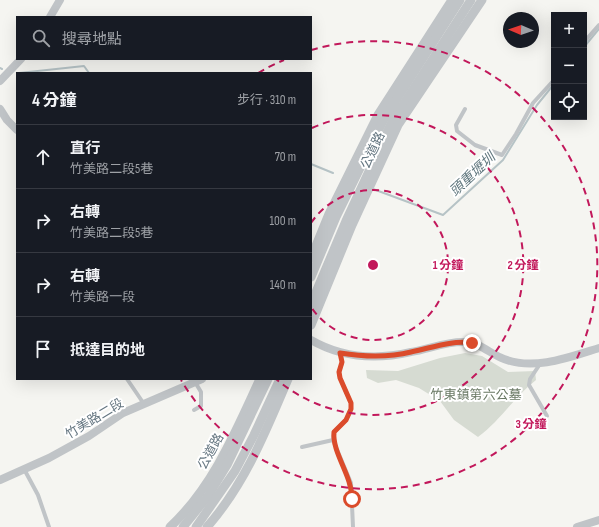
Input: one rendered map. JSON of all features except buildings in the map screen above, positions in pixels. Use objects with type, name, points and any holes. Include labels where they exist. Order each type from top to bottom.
[{"type":"street","points":[[51,16],[60,0]]},
{"type":"street","name":"公道路","points":[[312,256],[329,214],[378,115],[452,0]]},
{"type":"street","name":"公道路","points":[[312,275],[336,217],[384,119],[460,0]]},
{"type":"street","name":"公道路","points":[[312,302],[346,221],[392,122],[471,0]]},
{"type":"street","name":"公道路","points":[[312,323],[352,225],[398,125],[482,0]]},
{"type":"street","points":[[1,78],[20,60]]},
{"type":"street","points":[[0,109],[7,120],[16,129]]},
{"type":"street","points":[[312,340],[340,353],[364,357],[410,353],[442,344],[465,342],[481,346],[504,359],[524,363],[565,359],[599,348]]},
{"type":"street","name":"公道路","points":[[170,527],[182,517],[201,492],[240,423],[260,380]]},
{"type":"street","name":"公道路","points":[[184,527],[208,496],[227,466],[268,380]]},
{"type":"street","points":[[196,527],[235,471],[254,436],[280,380]]},
{"type":"street","points":[[207,527],[216,518],[256,454],[288,380]]},
{"type":"street","name":"竹美路二段","points":[[0,480],[49,458],[89,436],[124,413],[198,381]]},
{"type":"street","points":[[577,527],[599,520]]},
{"type":"lane","points":[[587,38],[599,24]]},
{"type":"lane","points":[[465,109],[456,125],[457,131],[475,145],[502,155],[516,134],[524,116],[533,103],[551,83]]},
{"type":"lane","points":[[340,353],[342,362],[339,372],[340,378],[351,403],[351,409],[346,420],[334,432],[333,440],[351,483],[353,527]]},
{"type":"lane","points":[[541,362],[530,379],[529,385],[547,416]]},
{"type":"lane","points":[[128,380],[145,404]]},
{"type":"lane","points":[[194,410],[200,406],[201,392],[198,381]]},
{"type":"lane","points":[[302,448],[333,440]]},
{"type":"lane","points":[[24,469],[38,495],[49,527]]},
{"type":"green space","name":"竹東鎮第六公墓","points":[[465,353],[482,356],[508,372],[535,371],[536,380],[486,431],[478,437],[454,420],[440,401],[419,388],[396,380],[378,383],[367,378],[366,370],[398,371],[440,358]]},
{"type":"waterway","name":"頭重壢圳","points":[[587,43],[599,29]]},
{"type":"waterway","name":"頭重壢圳","points":[[28,72],[84,66],[88,72]]},
{"type":"waterway","name":"頭重壢圳","points":[[373,189],[443,215],[503,160],[537,105],[551,88]]},
{"type":"waterway","name":"頭重壢圳","points":[[312,164],[333,173]]},
{"type":"route","points":[[352,499],[351,483],[333,440],[334,432],[349,416],[351,409],[351,403],[340,378],[339,372],[342,362],[340,353],[364,357],[386,356],[410,353],[442,344],[465,342],[472,343]]}]
